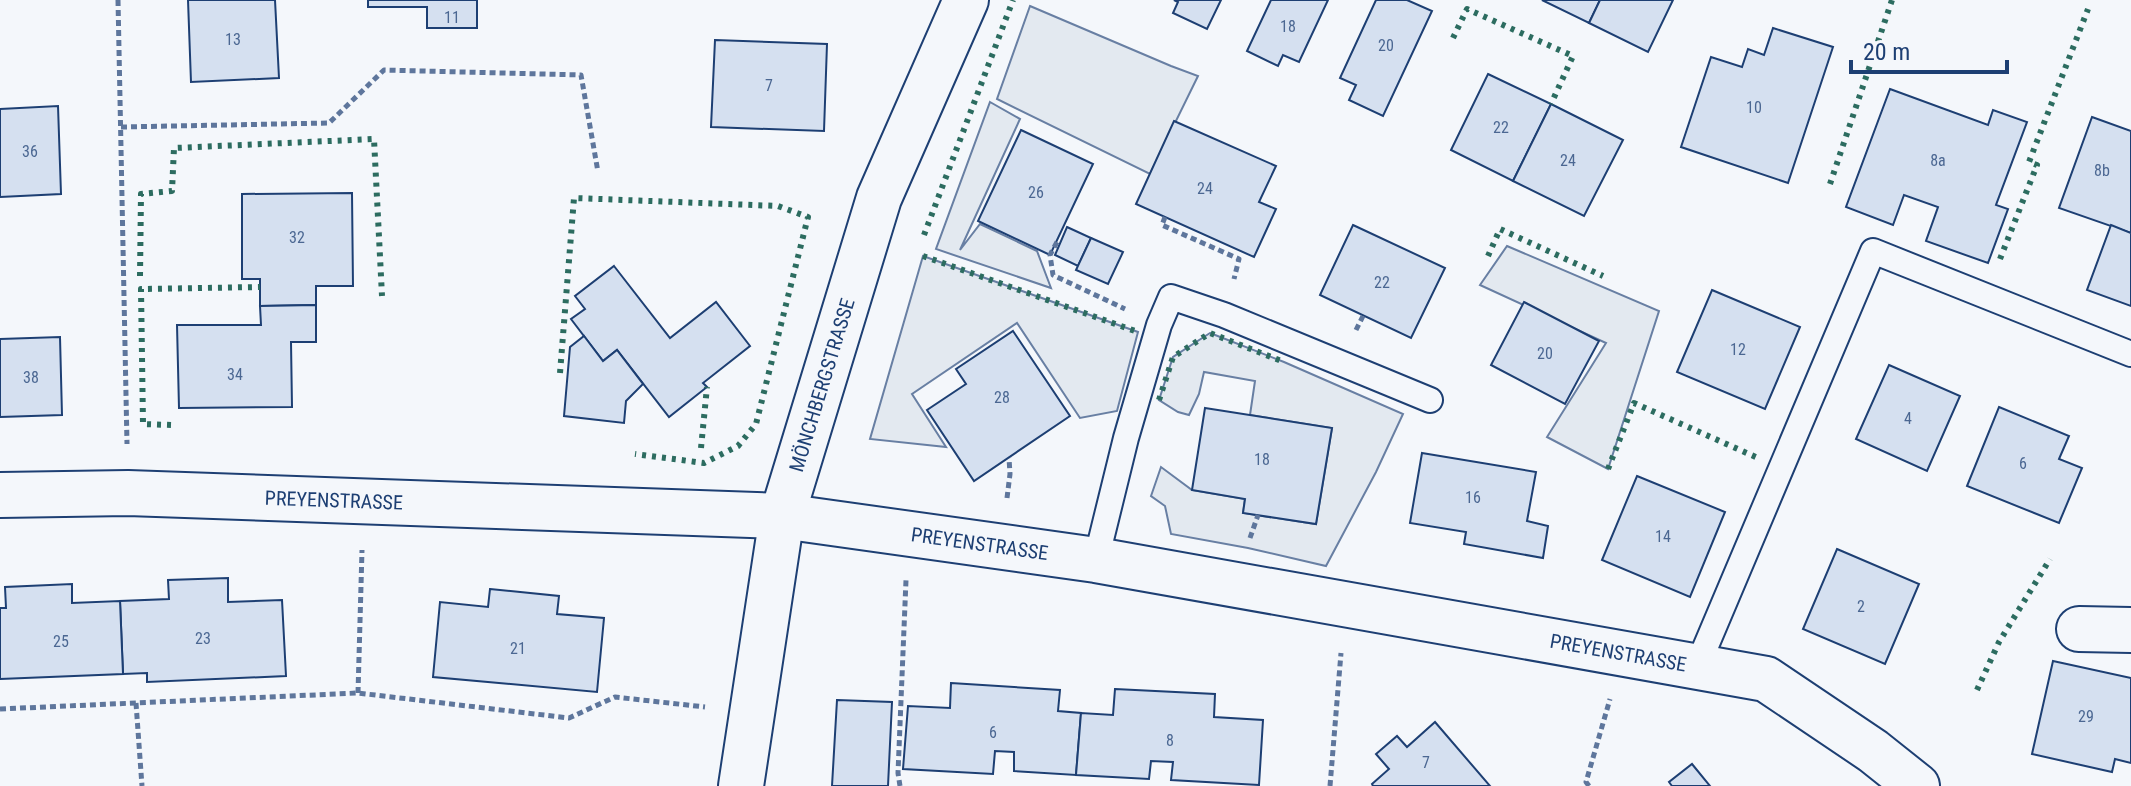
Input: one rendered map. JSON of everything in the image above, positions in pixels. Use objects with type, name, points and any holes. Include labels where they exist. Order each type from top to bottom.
[{"type":"street","name":"MÖNCHBERGSTRASSE","points":[[741,786],[782,516],[879,198],[966,0]]},
{"type":"street","name":"PREYENSTRASSE","points":[[0,495],[128,493],[782,516],[1096,560],[1766,679],[1873,751],[1917,786]]},
{"type":"street","points":[[2079,629],[2131,630]]},
{"type":"lane","points":[[1697,667],[1873,251],[2131,354]]},
{"type":"lane","points":[[1096,560],[1126,438],[1159,325],[1171,297],[1224,315],[1430,400]]},
{"type":"path","points":[[118,0],[128,493]]},
{"type":"path","points":[[121,127],[329,123],[384,70],[581,75],[598,172]]},
{"type":"path","points":[[1165,217],[1162,225],[1239,259],[1224,315]]},
{"type":"path","points":[[1057,242],[1050,255],[1053,275],[1159,325]]},
{"type":"path","points":[[358,693],[363,501]]},
{"type":"path","points":[[1249,543],[1258,515]]},
{"type":"path","points":[[900,786],[898,773],[907,571]]},
{"type":"path","points":[[1330,786],[1346,605]]},
{"type":"path","points":[[1589,786],[1586,782],[1623,654]]},
{"type":"path","points":[[0,709],[358,693],[569,718],[615,697],[716,709]]},
{"type":"path","points":[[136,703],[142,786]]},
{"type":"shaded area","points":[[1030,6],[1198,76],[1150,174],[997,99]]},
{"type":"shaded area","points":[[990,102],[1020,119],[960,250],[980,224],[1037,251],[1051,288],[936,249]]},
{"type":"shaded area","points":[[1507,246],[1659,311],[1608,469],[1547,437],[1606,343],[1480,285]]},
{"type":"shaded area","points":[[923,256],[1138,332],[1117,411],[1080,418],[1017,323],[912,394],[946,447],[870,439]]},
{"type":"shaded area","points":[[1210,333],[1403,414],[1326,566],[1171,534],[1165,506],[1151,496],[1161,467],[1192,490],[1245,499],[1243,513],[1316,524],[1332,428],[1250,415],[1255,381],[1204,372],[1199,394],[1189,415],[1159,400],[1173,357]]},
{"type":"building","points":[[188,0],[275,0],[279,78],[191,82]]},
{"type":"building","points":[[368,0],[477,0],[477,28],[427,28],[427,7],[368,7]]},
{"type":"building","points":[[1174,0],[1221,0],[1207,29],[1173,13],[1178,2]]},
{"type":"building","points":[[1271,0],[1328,0],[1299,62],[1283,55],[1278,66],[1247,51]]},
{"type":"building","points":[[1376,0],[1407,0],[1432,11],[1383,116],[1349,100],[1356,85],[1340,78]]},
{"type":"building","points":[[1542,0],[1600,0],[1589,23]]},
{"type":"building","points":[[1600,0],[1673,0],[1648,52],[1589,23]]},
{"type":"building","points":[[1773,28],[1833,47],[1788,183],[1681,147],[1711,57],[1742,67],[1748,49],[1764,55]]},
{"type":"building","points":[[715,40],[827,44],[824,131],[711,127]]},
{"type":"building","points":[[1488,74],[1551,104],[1513,181],[1451,150]]},
{"type":"building","points":[[1890,89],[1988,125],[1993,110],[2027,122],[1996,205],[2008,209],[1988,263],[1926,241],[1938,207],[1904,195],[1893,225],[1846,207]]},
{"type":"building","points":[[1551,104],[1623,140],[1584,216],[1513,181]]},
{"type":"building","points":[[58,106],[61,194],[0,197],[0,109]]},
{"type":"building","points":[[2092,117],[2131,131],[2131,233],[2059,208]]},
{"type":"building","points":[[1174,121],[1276,166],[1259,202],[1276,209],[1254,257],[1136,204]]},
{"type":"building","points":[[1021,130],[1093,164],[1050,255],[978,221]]},
{"type":"building","points":[[352,193],[353,286],[316,286],[316,305],[260,306],[260,279],[242,279],[242,194]]},
{"type":"building","points":[[1353,225],[1445,268],[1411,338],[1320,295]]},
{"type":"building","points":[[2111,225],[2131,233],[2131,306],[2087,290]]},
{"type":"building","points":[[1067,227],[1091,238],[1078,266],[1055,255]]},
{"type":"building","points":[[1091,238],[1123,252],[1108,284],[1076,270]]},
{"type":"building","points":[[614,266],[670,338],[716,302],[750,346],[703,383],[707,387],[669,417],[617,350],[603,361],[571,319],[585,309],[575,296]]},
{"type":"building","points":[[1712,290],[1800,327],[1765,409],[1677,372]]},
{"type":"building","points":[[1524,302],[1599,341],[1565,404],[1491,365]]},
{"type":"building","points":[[316,305],[316,342],[291,342],[292,407],[179,408],[177,325],[261,325],[260,306]]},
{"type":"building","points":[[1013,331],[1070,416],[974,481],[927,410],[966,384],[956,369]]},
{"type":"building","points":[[584,336],[603,361],[617,350],[643,384],[626,401],[624,423],[564,416],[570,347]]},
{"type":"building","points":[[60,337],[62,415],[0,417],[0,339]]},
{"type":"building","points":[[1889,365],[1960,396],[1927,471],[1856,439]]},
{"type":"building","points":[[1999,407],[2069,436],[2059,459],[2082,468],[2059,523],[1967,486]]},
{"type":"building","points":[[1205,408],[1332,428],[1316,524],[1243,513],[1245,499],[1192,490]]},
{"type":"building","points":[[1422,453],[1536,472],[1527,521],[1548,526],[1543,558],[1464,544],[1466,532],[1410,523]]},
{"type":"building","points":[[1637,476],[1725,512],[1690,597],[1602,560]]},
{"type":"building","points":[[1837,549],[1919,584],[1885,664],[1803,629]]},
{"type":"building","points":[[228,578],[228,602],[282,600],[286,676],[147,682],[147,673],[123,674],[120,601],[169,599],[168,580]]},
{"type":"building","points":[[72,584],[72,603],[120,601],[123,674],[0,679],[0,608],[6,608],[5,587]]},
{"type":"building","points":[[490,589],[559,596],[557,614],[604,618],[597,692],[433,677],[440,602],[488,607]]},
{"type":"building","points":[[2053,661],[2131,678],[2131,763],[2115,759],[2112,772],[2032,754]]},
{"type":"building","points":[[951,683],[1060,690],[1058,711],[1081,713],[1076,775],[1014,771],[1014,752],[995,751],[993,774],[903,769],[908,706],[950,708]]},
{"type":"building","points":[[1115,689],[1215,694],[1214,717],[1263,720],[1259,785],[1171,780],[1173,762],[1151,761],[1149,779],[1076,775],[1081,713],[1113,715]]},
{"type":"building","points":[[837,700],[892,702],[888,786],[832,786]]},
{"type":"building","points":[[1435,722],[1490,786],[1373,786],[1389,769],[1376,754],[1397,736],[1407,747]]},
{"type":"building","points":[[1692,764],[1710,786],[1672,786],[1669,782]]},
{"type":"hedge","points":[[924,235],[1013,0]]},
{"type":"hedge","points":[[1830,184],[1892,0]]},
{"type":"hedge","points":[[1453,38],[1467,9],[1573,56],[1551,104]]},
{"type":"hedge","points":[[2000,259],[2037,165],[2029,162],[2088,9]]},
{"type":"hedge","points":[[140,276],[141,194],[172,191],[174,148],[374,139],[382,296]]},
{"type":"hedge","points":[[560,373],[574,198],[778,206],[808,217],[756,424],[738,446],[704,463],[635,454]]},
{"type":"hedge","points":[[1488,256],[1500,229],[1603,276]]},
{"type":"hedge","points":[[923,256],[1138,332]]},
{"type":"hedge","points":[[171,425],[143,424],[141,289],[260,287]]},
{"type":"hedge","points":[[1159,400],[1173,357],[1210,333],[1284,362]]},
{"type":"hedge","points":[[701,448],[707,387]]},
{"type":"hedge","points":[[1608,469],[1634,403],[1758,458]]},
{"type":"hedge","points":[[1977,690],[1999,642],[2050,559]]}]
